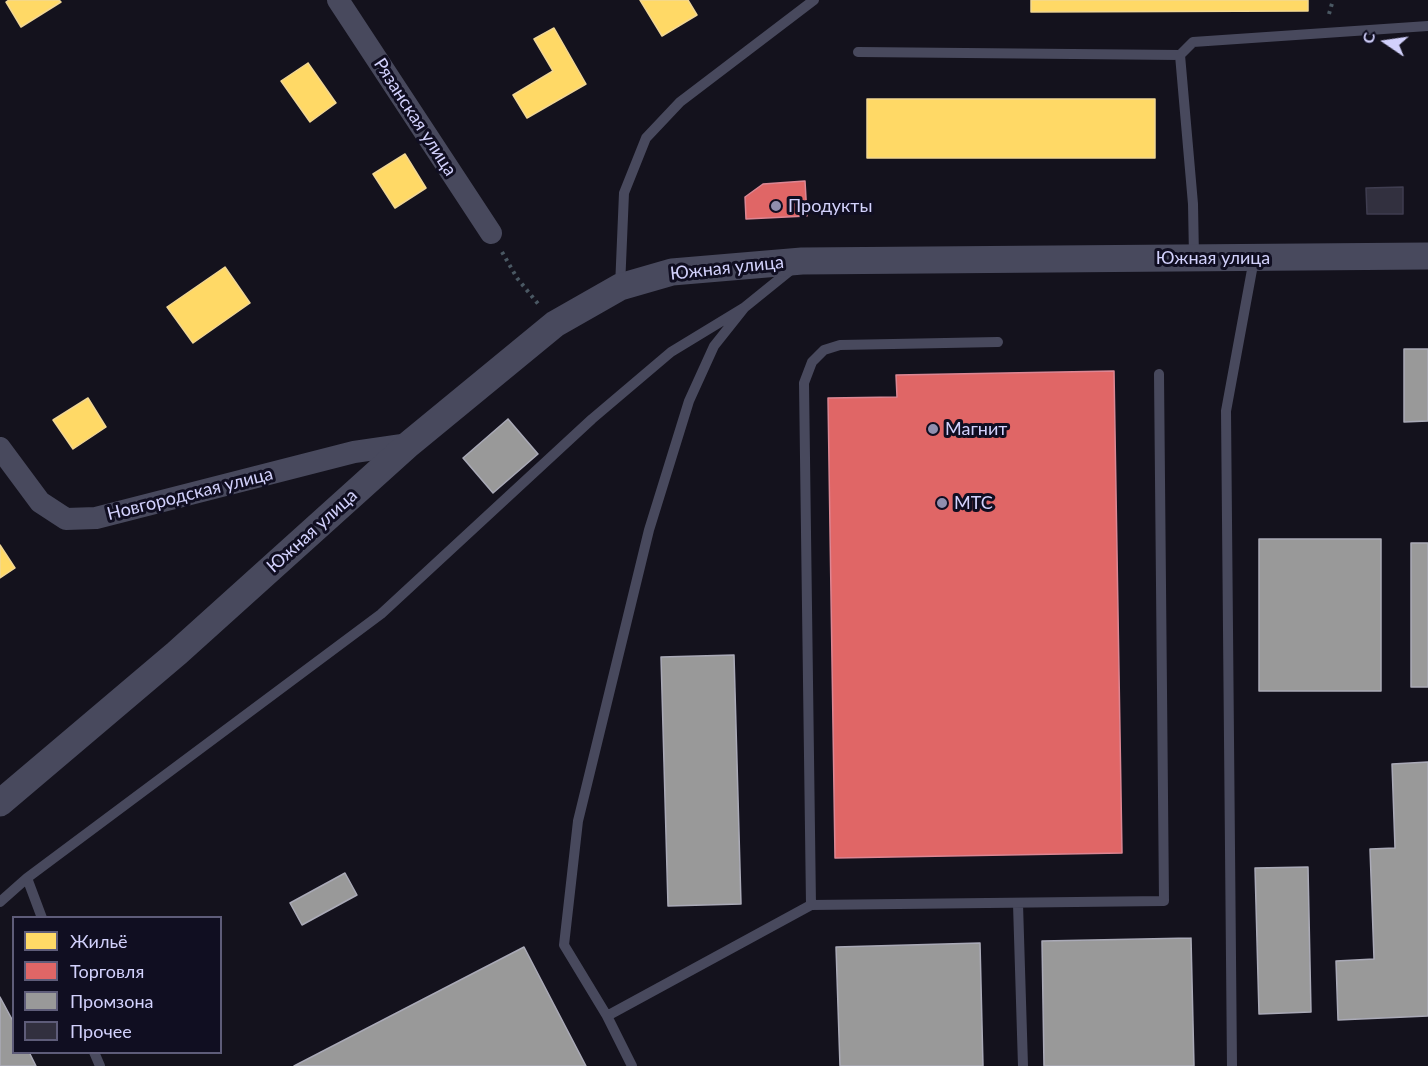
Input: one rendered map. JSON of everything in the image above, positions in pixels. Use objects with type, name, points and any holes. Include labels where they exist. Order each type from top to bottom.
[{"type":"street","name":"Рязанская улица","points":[[338,0],[491,233]]},
{"type":"street","name":"Южная улица","points":[[0,803],[177,652],[409,444],[555,324],[620,287],[672,272],[802,261],[1428,256]]},
{"type":"street","name":"Новгородская улица","points":[[0,448],[7,476],[66,519],[96,518],[354,452],[409,444]]},
{"type":"lane","points":[[620,287],[624,193],[646,138],[680,102],[814,0]]},
{"type":"lane","points":[[858,52],[1180,55],[1193,42],[1428,26]]},
{"type":"lane","points":[[1180,55],[1193,204],[1194,258]]},
{"type":"lane","points":[[1232,1066],[1226,411],[1254,259]]},
{"type":"lane","points":[[0,902],[27,878],[381,614],[592,419],[670,352],[745,307],[802,261]]},
{"type":"lane","points":[[632,1066],[607,1016],[564,945],[578,820],[649,530],[670,455],[689,400],[714,346],[745,307]]},
{"type":"lane","points":[[811,905],[804,383],[812,362],[824,350],[840,345],[998,342]]},
{"type":"lane","points":[[607,1016],[811,905],[1164,901],[1159,374]]},
{"type":"lane","points":[[27,878],[41,916]]},
{"type":"lane","points":[[1018,904],[1023,1066]]},
{"type":"path","points":[[491,233],[517,278],[555,324]]},
{"type":"building: Жильё","points":[[9,0],[59,0],[61,2],[21,27],[6,2]]},
{"type":"building: Жильё","points":[[640,0],[688,0],[697,15],[662,36]]},
{"type":"building: Жильё","points":[[1031,0],[1308,0],[1308,11],[1031,12]]},
{"type":"building: Жильё","points":[[554,28],[586,84],[527,118],[513,95],[553,71],[534,39]]},
{"type":"building: Жильё","points":[[308,63],[336,103],[310,122],[281,81]]},
{"type":"building: Жильё","points":[[867,99],[1155,99],[1155,158],[867,158]]},
{"type":"building: Жильё","points":[[405,154],[426,188],[395,208],[373,174]]},
{"type":"building: Жильё","points":[[225,267],[250,303],[193,343],[167,307]]},
{"type":"building: Жильё","points":[[88,398],[106,427],[73,449],[53,420]]},
{"type":"building: Жильё","points":[[0,545],[15,568],[0,578]]},
{"type":"building: Торговля","name":"Продукты","points":[[805,181],[807,216],[746,219],[745,197],[763,184]]},
{"type":"building: Торговля","points":[[1114,371],[1122,853],[835,858],[828,398],[897,397],[896,375]]},
{"type":"building: Промзона","points":[[1404,349],[1428,349],[1428,421],[1404,422]]},
{"type":"building: Промзона","points":[[508,419],[538,454],[493,493],[463,458]]},
{"type":"building: Промзона","points":[[1259,539],[1381,539],[1381,691],[1259,691]]},
{"type":"building: Промзона","points":[[1411,543],[1428,543],[1428,687],[1411,687]]},
{"type":"building: Промзона","points":[[734,655],[741,904],[668,906],[661,657]]},
{"type":"building: Промзона","points":[[1428,762],[1428,1016],[1338,1020],[1336,961],[1374,959],[1370,849],[1395,848],[1392,764]]},
{"type":"building: Промзона","points":[[1308,867],[1311,1012],[1259,1014],[1255,868]]},
{"type":"building: Промзона","points":[[345,873],[357,895],[302,925],[290,903]]},
{"type":"building: Промзона","points":[[1191,938],[1194,1066],[1044,1066],[1042,941]]},
{"type":"building: Промзона","points":[[980,943],[983,1066],[840,1066],[836,947]]},
{"type":"building: Промзона","points":[[524,947],[586,1066],[294,1066]]},
{"type":"building: Промзона","points":[[0,997],[12,1019],[12,1054],[30,1054],[36,1066],[0,1066]]},
{"type":"building: Прочее","points":[[1403,187],[1403,214],[1367,214],[1366,188]]},
{"type":"place","name":"Продукты","points":[[776,206]]},
{"type":"place","name":"Магнит","points":[[933,429]]},
{"type":"place","name":"МТС","points":[[942,503]]}]
